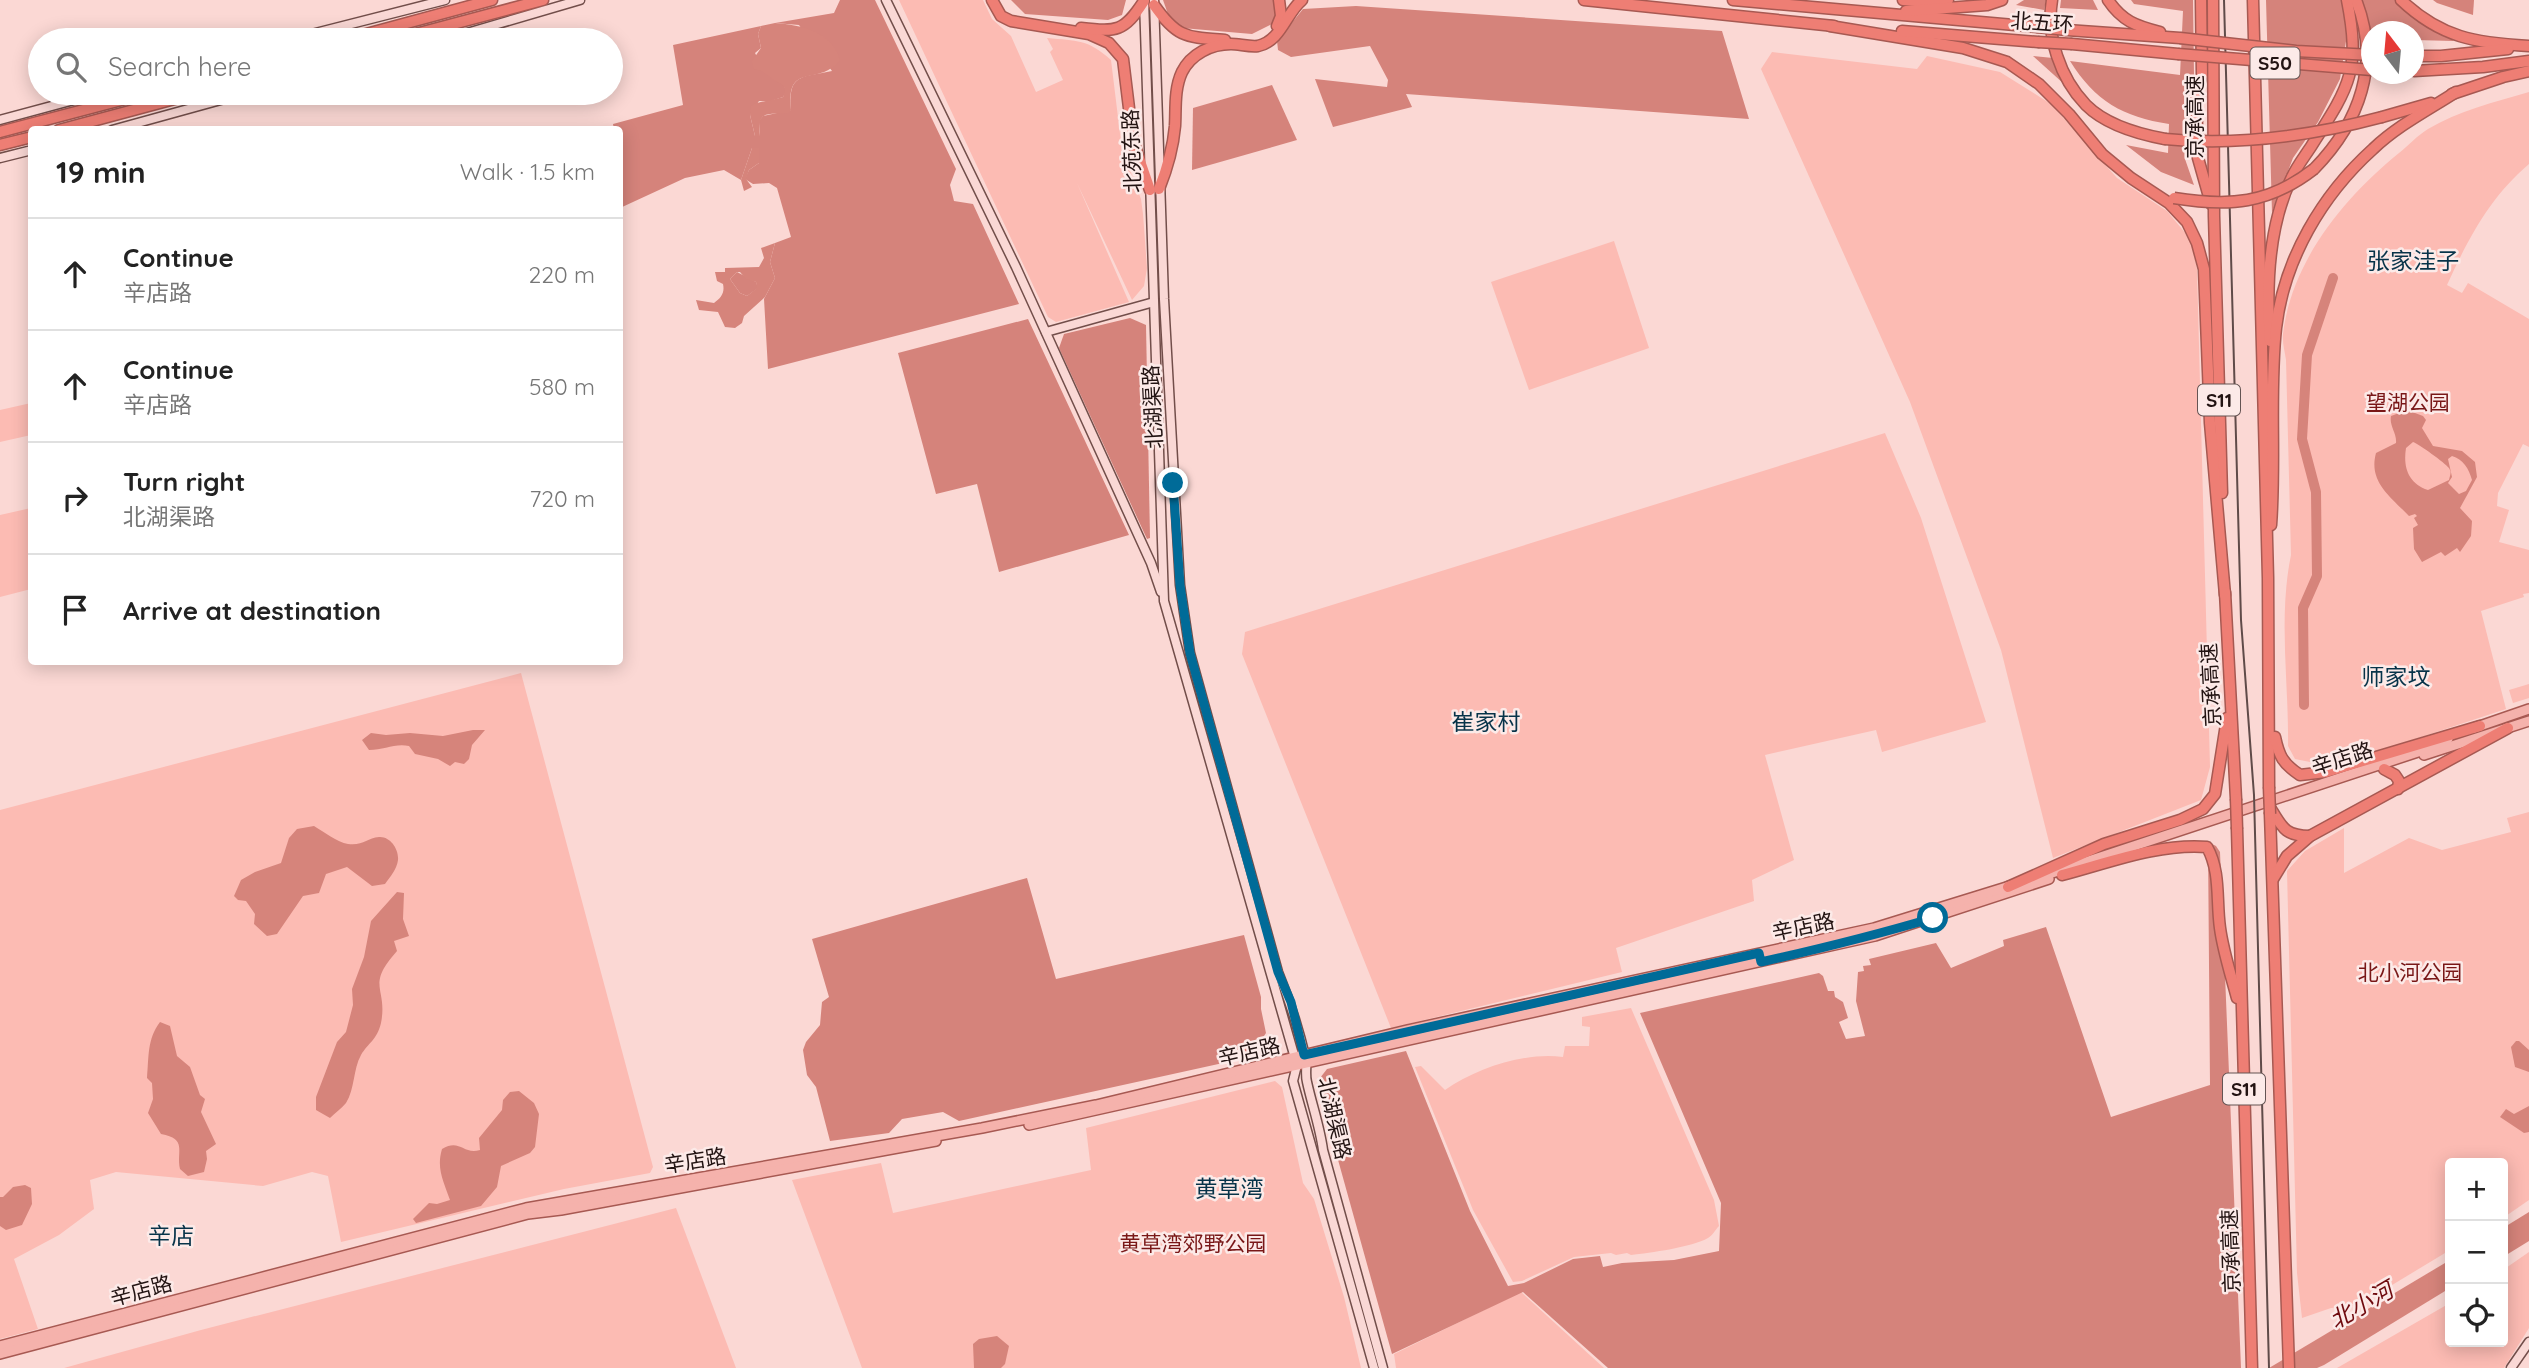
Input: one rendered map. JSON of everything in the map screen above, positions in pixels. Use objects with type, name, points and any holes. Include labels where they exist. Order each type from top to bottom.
[{"type":"highway","points":[[388,28],[492,0]]},
{"type":"highway","points":[[438,28],[543,0]]},
{"type":"highway","points":[[993,0],[1003,12],[1014,19],[1102,29],[1120,28],[1131,21],[1149,1],[1171,27],[1186,36],[1249,41],[1261,39],[1275,29],[1281,16],[1279,0]]},
{"type":"highway","points":[[993,0],[1001,16],[1011,21],[1089,34],[1110,43],[1123,59],[1133,141],[1154,190]]},
{"type":"highway","points":[[1154,190],[1170,161],[1177,89],[1182,72],[1190,61],[1202,50],[1215,45],[1257,46],[1271,40],[1302,0]]},
{"type":"highway","name":"北五环","points":[[1584,0],[1830,26],[2361,69]]},
{"type":"highway","name":"北五环","points":[[1733,0],[2180,38],[2296,51],[2361,54]]},
{"type":"highway","points":[[1903,0],[1948,0]]},
{"type":"highway","points":[[1863,13],[1950,9],[1987,5],[2002,0]]},
{"type":"highway","points":[[2053,0],[2052,32],[2055,53],[2069,83],[2087,106],[2130,130],[2165,139],[2199,142],[2263,140],[2339,129],[2424,106],[2456,92],[2529,71]]},
{"type":"highway","points":[[2108,0],[2117,14],[2137,26],[2180,38]]},
{"type":"highway","points":[[2201,0],[2202,75],[2196,94],[2198,159],[2214,216]]},
{"type":"highway","name":"京承高速","points":[[2213,0],[2214,216],[2225,596],[2237,829],[2252,1368]]},
{"type":"highway","name":"S11","points":[[2253,0],[2268,578],[2269,788],[2289,1368]]},
{"type":"highway","points":[[2268,578],[2275,481],[2269,323],[2270,274],[2277,218],[2292,177],[2342,99],[2353,66],[2352,25],[2347,0]]},
{"type":"highway","points":[[2131,178],[2174,198],[2205,203],[2239,203],[2295,184],[2329,153],[2357,111],[2365,83],[2366,47],[2357,0]]},
{"type":"highway","points":[[2402,0],[2433,26],[2459,38],[2529,46]]},
{"type":"highway","points":[[1830,26],[1963,48],[2007,62],[2039,84],[2069,114],[2102,154],[2169,204],[2187,222],[2197,243],[2204,269],[2210,423],[2225,596]]},
{"type":"highway","points":[[2424,56],[2529,46]]},
{"type":"highway","points":[[2424,70],[2529,61]]},
{"type":"highway","points":[[2273,387],[2276,327],[2285,282],[2306,233],[2337,187],[2373,148],[2456,92]]},
{"type":"highway","points":[[0,132],[102,105]]},
{"type":"highway","points":[[75,126],[153,105]]},
{"type":"highway","points":[[0,145],[28,138]]},
{"type":"highway","points":[[2008,887],[2104,844],[2180,820],[2203,809],[2215,794],[2231,701]]},
{"type":"highway","points":[[2270,712],[2278,755],[2285,765],[2300,775],[2326,772],[2480,726]]},
{"type":"highway","points":[[2273,880],[2287,856],[2310,836],[2508,728]]},
{"type":"highway","points":[[2384,769],[2395,775],[2399,781],[2398,789]]},
{"type":"highway","points":[[2270,811],[2283,830],[2297,836],[2310,836]]},
{"type":"highway","points":[[2066,876],[2163,850],[2191,845],[2207,847],[2213,858],[2220,928],[2242,1020]]},
{"type":"main road","points":[[335,28],[445,0]]},
{"type":"main road","points":[[484,28],[580,0]]},
{"type":"main road","points":[[886,0],[1046,332],[1151,563],[1164,601]]},
{"type":"main road","name":"北苑东路","points":[[1149,1],[1154,302]]},
{"type":"main road","points":[[0,120],[56,105]]},
{"type":"main road","points":[[126,126],[204,105]]},
{"type":"main road","points":[[0,158],[28,151]]},
{"type":"main road","name":"北苑东路","points":[[1154,190],[1164,299]]},
{"type":"main road","name":"北湖渠路","points":[[1164,299],[1178,559],[1190,653],[1278,972],[1291,1002],[1301,1060],[1293,1081],[1374,1368]]},
{"type":"main road","points":[[1046,332],[1154,302]]},
{"type":"main road","name":"北湖渠路","points":[[1154,302],[1164,601],[1301,1060],[1383,1368]]},
{"type":"main road","name":"辛店路","points":[[1760,958],[1874,928],[2008,887],[2421,751],[2529,709]]},
{"type":"main road","name":"辛店路","points":[[0,1346],[526,1208],[1027,1120],[1760,958],[1875,936],[2066,876],[2529,721]]},
{"type":"main road","name":"辛店路","points":[[0,1354],[528,1214],[1028,1126],[1301,1060]]},
{"type":"main road","points":[[2511,1368],[2529,1342]]},
{"type":"green space","points":[[899,0],[983,0],[992,19],[1011,36],[1036,92],[1063,80],[1050,52],[1053,49],[1047,38],[1089,45],[1111,60],[1122,150],[1141,199],[1143,214],[1147,268],[1144,286],[1132,300],[1077,183],[1129,302],[1056,322],[1048,317]]},
{"type":"green space","points":[[1772,52],[1917,69],[1927,56],[2000,72],[2051,104],[2117,178],[2167,211],[2191,240],[2197,269],[2210,767],[2201,800],[2053,858],[2001,650],[1910,402],[1761,69]]},
{"type":"green space","name":"望湖公园","points":[[2529,92],[2529,164],[2491,205],[2463,251],[2447,285],[2462,293],[2468,283],[2529,319],[2529,447],[2523,444],[2498,493],[2497,506],[2509,510],[2499,542],[2529,550],[2529,593],[2481,611],[2506,709],[2379,751],[2342,752],[2310,762],[2295,759],[2288,746],[2285,650],[2285,603],[2291,555],[2286,360],[2283,337],[2288,307],[2297,281],[2309,256],[2340,211],[2359,190],[2421,134],[2464,112]]},
{"type":"green space","points":[[1614,241],[1649,348],[1529,390],[1491,282]]},
{"type":"green space","points":[[28,404],[28,436],[0,442],[0,410]]},
{"type":"green space","points":[[1885,433],[1921,518],[1986,722],[1882,752],[1876,730],[1765,755],[1794,860],[1752,880],[1754,901],[1616,948],[1622,972],[1391,1028],[1242,654],[1245,632]]},
{"type":"green space","points":[[28,509],[28,590],[0,597],[0,515]]},
{"type":"green space","points":[[521,673],[653,1167],[650,1173],[564,1189],[341,1242],[328,1176],[312,1172],[263,1186],[116,1172],[90,1180],[94,1209],[59,1235],[14,1259],[38,1329],[0,1339],[0,810]]},
{"type":"green space","points":[[2529,684],[2529,698],[2513,703],[2509,690]]},
{"type":"green space","name":"北小河公园","points":[[2529,812],[2529,1200],[2508,1215],[2508,1158],[2445,1158],[2445,1253],[2359,1305],[2331,1308],[2302,1318],[2297,1273],[2287,871],[2305,851],[2344,828],[2344,873],[2409,838],[2442,850],[2511,832],[2507,818]]},
{"type":"green space","points":[[1631,1008],[1714,1200],[1719,1226],[1708,1238],[1692,1244],[1631,1255],[1611,1253],[1574,1257],[1522,1281],[1513,1282],[1473,1210],[1415,1067],[1421,1066],[1445,1090],[1471,1075],[1501,1063],[1533,1057],[1563,1057],[1565,1046],[1589,1046],[1590,1027],[1582,1026],[1582,1017]]},
{"type":"green space","name":"黄草湾郊野公园","points":[[1275,1081],[1282,1087],[1303,1183],[1314,1199],[1344,1297],[1361,1368],[862,1368],[792,1180],[881,1163],[893,1213],[1091,1170],[1086,1128]]},
{"type":"green space","points":[[676,1208],[736,1368],[64,1368],[201,1330]]},
{"type":"green space","points":[[2529,1252],[2529,1328],[2504,1368],[2337,1368],[2445,1306],[2445,1347],[2508,1347],[2508,1267]]},
{"type":"green space","points":[[1521,1292],[1604,1368],[1396,1368],[1394,1354]]},
{"type":"shaded area","points":[[840,0],[875,0],[956,169],[950,185],[954,201],[973,204],[1019,304],[768,369],[764,299],[775,278],[770,262],[775,243],[791,237],[777,188],[769,183],[753,184],[745,179],[749,170],[759,163],[758,148],[752,148],[741,180],[724,170],[685,178],[623,207],[623,126],[613,124],[683,105],[673,45],[761,26],[758,34],[761,48],[755,53],[767,71],[784,84],[786,92],[783,97],[771,101],[759,101],[750,115],[755,136],[760,136],[759,121],[763,116],[791,110],[794,83],[805,77],[832,71],[799,25],[775,23],[834,13]]},
{"type":"shaded area","points":[[1011,0],[1126,0],[1122,15],[1108,20],[1025,14]]},
{"type":"shaded area","points":[[1163,0],[1274,0],[1277,13],[1272,24],[1252,34],[1182,28],[1169,17]]},
{"type":"shaded area","points":[[2024,0],[2046,0],[2044,10],[2016,5]]},
{"type":"shaded area","points":[[2061,0],[2093,0],[2098,10],[2060,8]]},
{"type":"shaded area","points":[[2131,0],[2193,0],[2194,75],[2187,89],[2188,133],[2185,159],[2194,185],[2161,172],[2126,145],[2168,153],[2169,124],[2138,117],[2112,105],[2090,87],[2070,61],[2180,75],[2183,11],[2134,4]]},
{"type":"shaded area","points":[[2266,0],[2341,0],[2345,8],[2347,35],[2340,79],[2318,122],[2293,158],[2272,213]]},
{"type":"shaded area","points":[[2361,0],[2395,0],[2421,21],[2365,21]]},
{"type":"shaded area","points":[[2433,0],[2474,0],[2473,15],[2437,3]]},
{"type":"shaded area","points":[[1356,6],[1722,31],[1749,119],[1406,94],[1412,107],[1333,127],[1315,79],[1387,87],[1388,80],[1370,46],[1291,57],[1278,50],[1277,41],[1303,9]]},
{"type":"shaded area","points":[[775,23],[815,32],[830,43],[840,60],[822,73],[805,77],[793,85],[791,110],[788,113],[762,117],[760,136],[755,136],[750,115],[751,106],[783,97],[785,90],[763,72],[754,69],[752,61],[761,48],[758,34],[761,26]]},
{"type":"shaded area","points":[[2424,23],[2454,41],[2424,40]]},
{"type":"shaded area","points":[[2033,56],[2053,58],[2064,84]]},
{"type":"shaded area","points":[[1272,85],[1297,140],[1192,170],[1193,108]]},
{"type":"shaded area","points":[[752,148],[759,148],[759,163],[749,170],[746,179],[752,187],[744,191],[741,180]]},
{"type":"shaded area","points":[[775,243],[770,262],[775,278],[765,297],[744,316],[742,323],[735,328],[725,327],[718,312],[699,310],[696,300],[714,303],[723,293],[723,284],[717,281],[715,272],[725,272],[725,268],[759,267],[764,258],[761,248]],"holes":[[[740,272],[746,279],[756,282],[757,288],[747,296],[740,293],[730,279]]]},
{"type":"shaded area","points":[[737,272],[756,282],[758,288],[747,296],[740,293],[730,279]]},
{"type":"shaded area","points":[[1130,318],[1146,325],[1150,538],[1147,539],[1059,348],[1064,334]]},
{"type":"shaded area","points":[[1028,319],[1129,535],[999,572],[977,484],[936,494],[898,353]]},
{"type":"shaded area","points":[[2407,410],[2423,416],[2426,420],[2422,428],[2433,446],[2462,451],[2475,462],[2477,477],[2460,508],[2472,521],[2471,536],[2460,552],[2457,548],[2445,556],[2441,552],[2422,562],[2414,549],[2413,528],[2418,525],[2414,518],[2417,516],[2409,516],[2378,481],[2374,463],[2376,453],[2396,443],[2391,416]],"holes":[[[2413,442],[2449,468],[2449,480],[2428,490],[2411,479],[2405,462],[2406,448]],[[2452,456],[2465,465],[2472,480],[2466,491],[2459,494],[2448,483],[2452,477],[2448,459]]]},
{"type":"shaded area","points":[[485,730],[472,745],[469,759],[464,764],[455,762],[450,766],[438,759],[415,754],[409,746],[369,750],[362,740],[371,733],[443,736]]},
{"type":"shaded area","points":[[314,826],[348,844],[379,837],[387,839],[397,852],[396,867],[385,884],[372,886],[347,867],[326,874],[319,893],[303,896],[277,934],[267,936],[254,924],[255,914],[246,901],[238,900],[234,896],[241,880],[281,863],[289,838],[297,829]]},
{"type":"shaded area","points":[[2208,842],[2220,852],[2241,1368],[1608,1368],[1523,1292],[1392,1354],[1335,1149],[1320,1078],[1327,1069],[1406,1051],[1470,1211],[1508,1286],[1524,1283],[1573,1259],[1600,1256],[1603,1267],[1622,1263],[1674,1260],[1719,1251],[1721,1203],[1640,1013],[1819,973],[1823,976],[1828,991],[1834,991],[1835,997],[1843,1002],[1848,1018],[1839,1022],[1846,1039],[1865,1036],[1856,1001],[1858,972],[1864,971],[1863,966],[1871,965],[1869,959],[1936,943],[1951,968],[2004,946],[2003,940],[2046,927],[2111,1117],[2210,1085]]},
{"type":"shaded area","points":[[1027,878],[1056,979],[1244,935],[1261,997],[1266,1033],[1254,1051],[1229,1056],[1223,1063],[959,1121],[943,1112],[902,1119],[889,1133],[830,1141],[816,1087],[807,1075],[803,1050],[820,1025],[822,1002],[829,997],[812,939]]},
{"type":"shaded area","points":[[397,892],[404,893],[403,919],[409,936],[394,941],[397,951],[387,963],[380,980],[382,1011],[379,1029],[358,1061],[346,1103],[330,1118],[316,1110],[316,1097],[337,1042],[346,1032],[353,1005],[352,989],[364,957],[371,921]]},
{"type":"shaded area","points":[[160,1022],[170,1026],[177,1056],[190,1067],[200,1095],[205,1099],[201,1112],[216,1144],[206,1151],[204,1172],[188,1176],[180,1169],[178,1143],[175,1139],[161,1134],[148,1113],[153,1099],[152,1083],[147,1078],[149,1048]]},
{"type":"shaded area","points":[[2516,1041],[2529,1050],[2529,1072],[2515,1067],[2511,1047]]},
{"type":"shaded area","points":[[519,1091],[534,1103],[539,1114],[535,1147],[530,1153],[501,1166],[497,1187],[481,1206],[416,1223],[413,1219],[429,1203],[437,1204],[450,1200],[440,1169],[442,1149],[453,1145],[480,1150],[479,1138],[502,1110],[503,1100],[510,1092]]},
{"type":"shaded area","points":[[2529,1106],[2529,1132],[2524,1133],[2500,1117],[2506,1109],[2514,1114]]},
{"type":"shaded area","points":[[25,1185],[31,1188],[32,1204],[22,1225],[6,1230],[0,1226],[0,1197],[13,1187]]},
{"type":"shaded area","points":[[2529,1212],[2529,1241],[2508,1254],[2508,1225]]},
{"type":"shaded area","name":"北小河","points":[[2445,1263],[2445,1291],[2324,1365],[2317,1368],[2269,1368]]},
{"type":"shaded area","points":[[997,1336],[1009,1346],[1005,1364],[1001,1368],[974,1368],[973,1344],[979,1339]]},
{"type":"waterway","points":[[2304,705],[2303,608],[2317,576],[2316,492],[2302,439],[2307,355],[2333,278]]},
{"type":"railway","points":[[2224,0],[2241,620],[2254,795],[2269,1368]]},
{"type":"district","name":"张家洼子","points":[[2413,260]]},
{"type":"district","name":"师家坟","points":[[2396,676]]},
{"type":"district","name":"崔家村","points":[[1486,721]]},
{"type":"district","name":"黄草湾","points":[[1229,1188]]},
{"type":"district","name":"辛店","points":[[171,1235]]},
{"type":"route","points":[[1173,483],[1180,585],[1190,653],[1278,972],[1291,1002],[1304,1055],[1759,953],[1761,962],[1875,936],[1933,918]]}]
